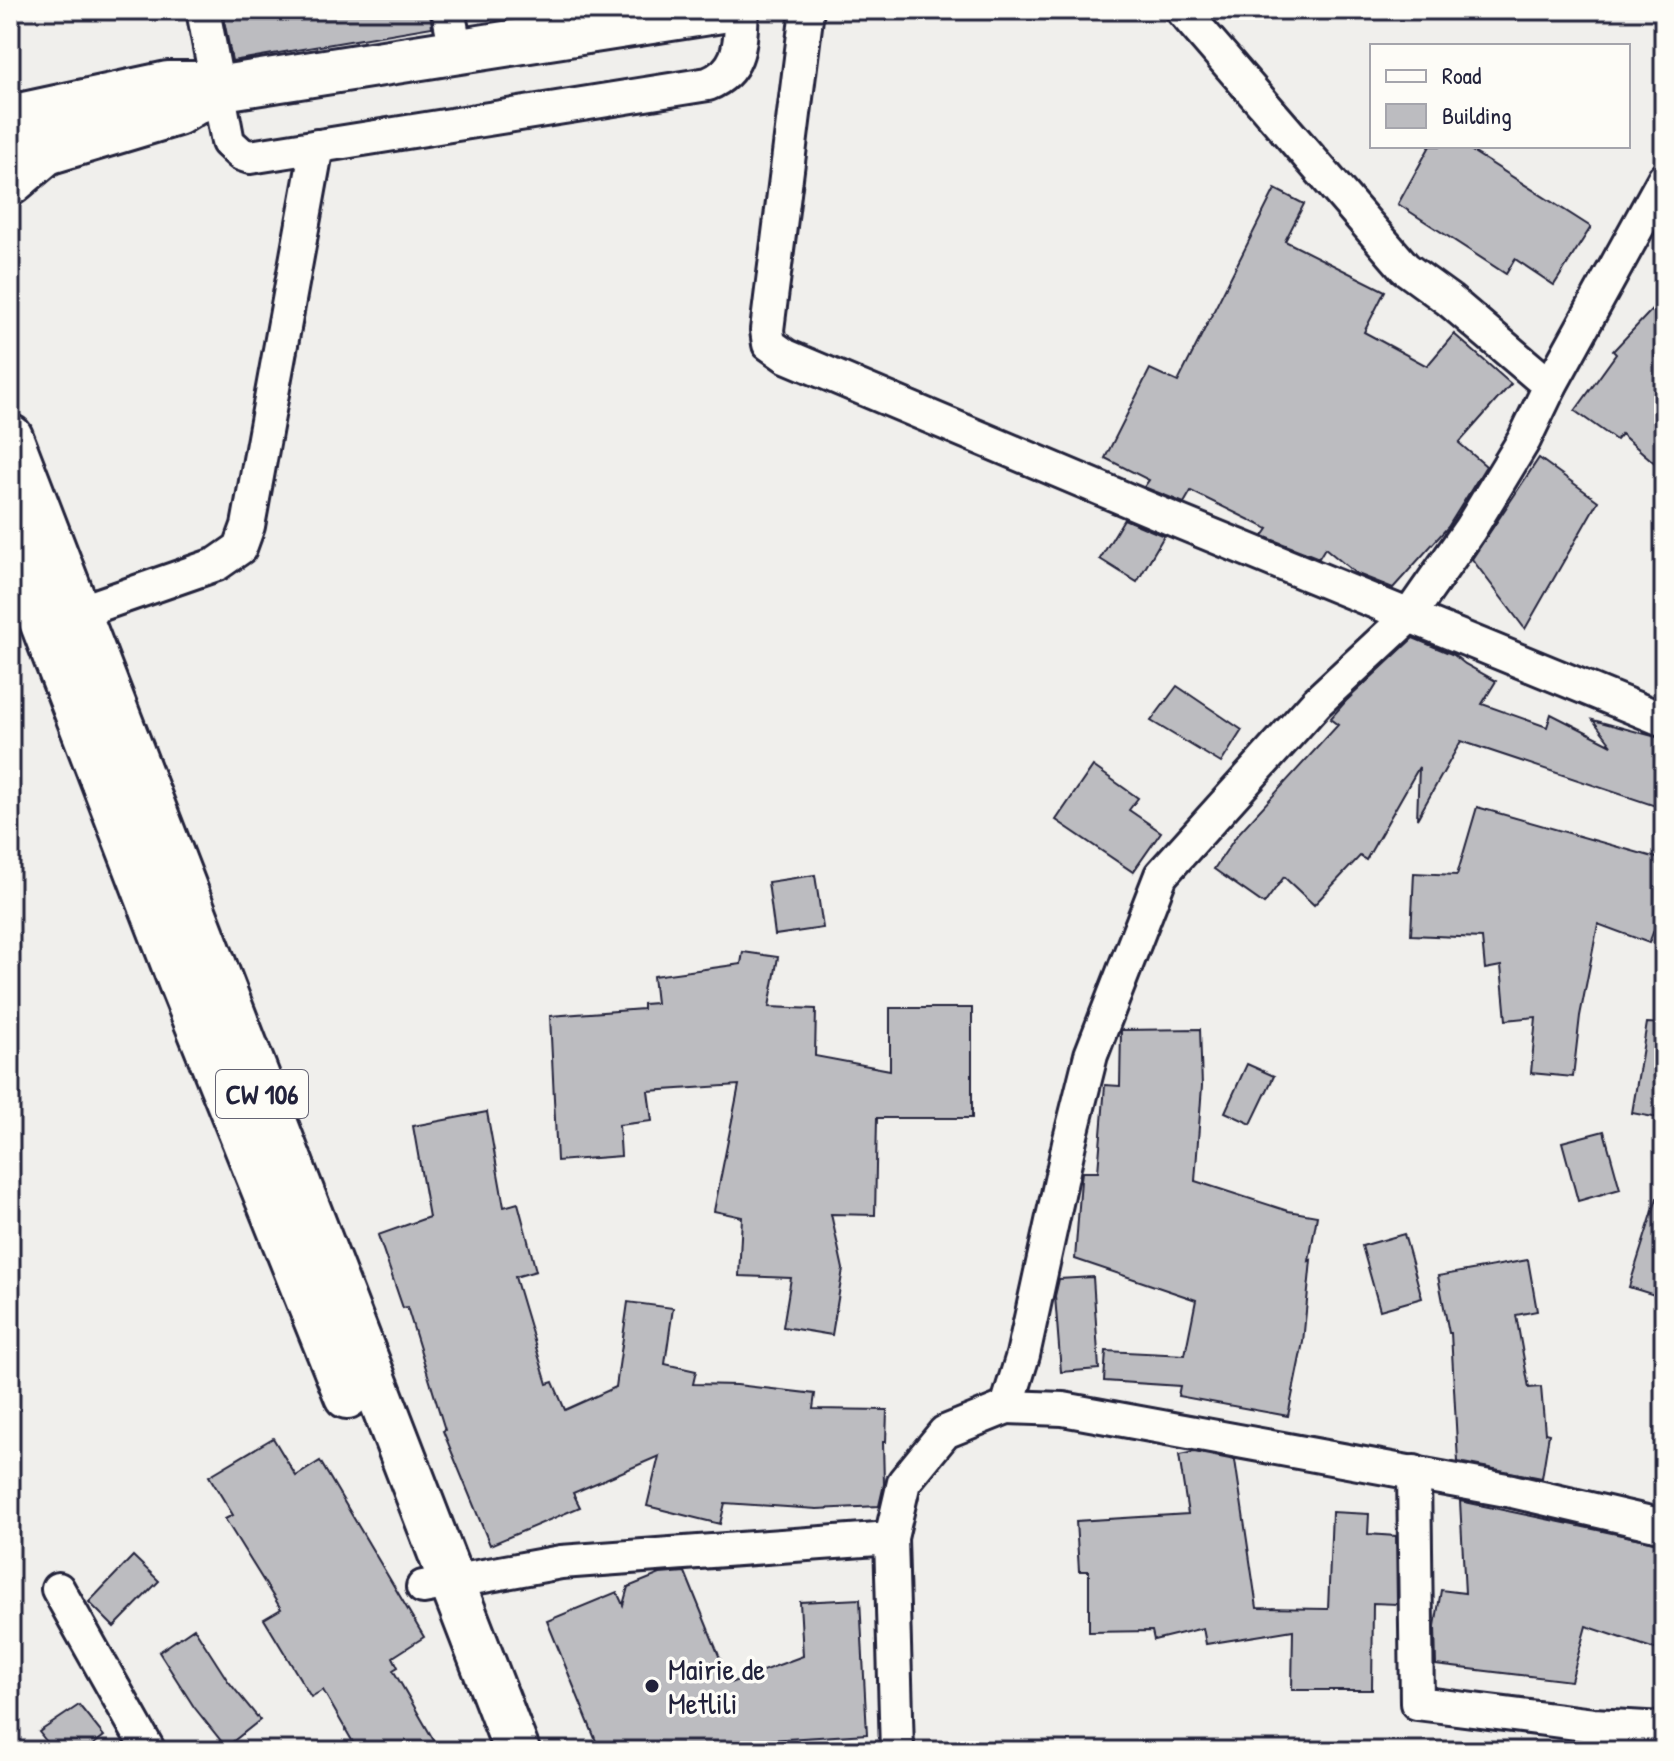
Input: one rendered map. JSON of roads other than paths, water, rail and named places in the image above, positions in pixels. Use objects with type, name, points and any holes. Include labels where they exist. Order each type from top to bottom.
[{"type":"main road","points":[[10,183],[27,158],[177,113],[216,89],[452,30],[722,10]]},
{"type":"main road","points":[[10,118],[168,84],[184,82],[216,89]]},
{"type":"main road","name":"CW 106","points":[[10,437],[437,1585],[489,1751]]},
{"type":"main road","name":"CW 106","points":[[10,538],[180,980],[437,1585],[517,1751]]},
{"type":"street","points":[[203,10],[228,142],[241,154],[250,157],[708,84],[720,79],[740,54],[742,10]]},
{"type":"street","points":[[807,10],[767,330],[769,344],[786,356],[1664,720]]},
{"type":"street","points":[[1182,10],[1405,268],[1449,300],[1550,386]]},
{"type":"street","points":[[76,613],[217,564],[240,548],[248,526],[317,146]]},
{"type":"street","points":[[1007,1407],[1023,1355],[1091,1055],[1161,875],[1317,702],[1409,616],[1486,503],[1524,440],[1550,386],[1664,179]]},
{"type":"street","points":[[897,1751],[891,1538],[904,1482],[945,1432],[1007,1407],[1063,1409],[1414,1472],[1664,1526]]},
{"type":"street","points":[[1414,1472],[1417,1703],[1593,1725],[1664,1729]]},
{"type":"street","points":[[437,1585],[561,1562],[891,1538]]},
{"type":"street","points":[[58,1589],[149,1751]]},
{"type":"place","name":"Mairie de Metlili","points":[[652,1686]]}]
